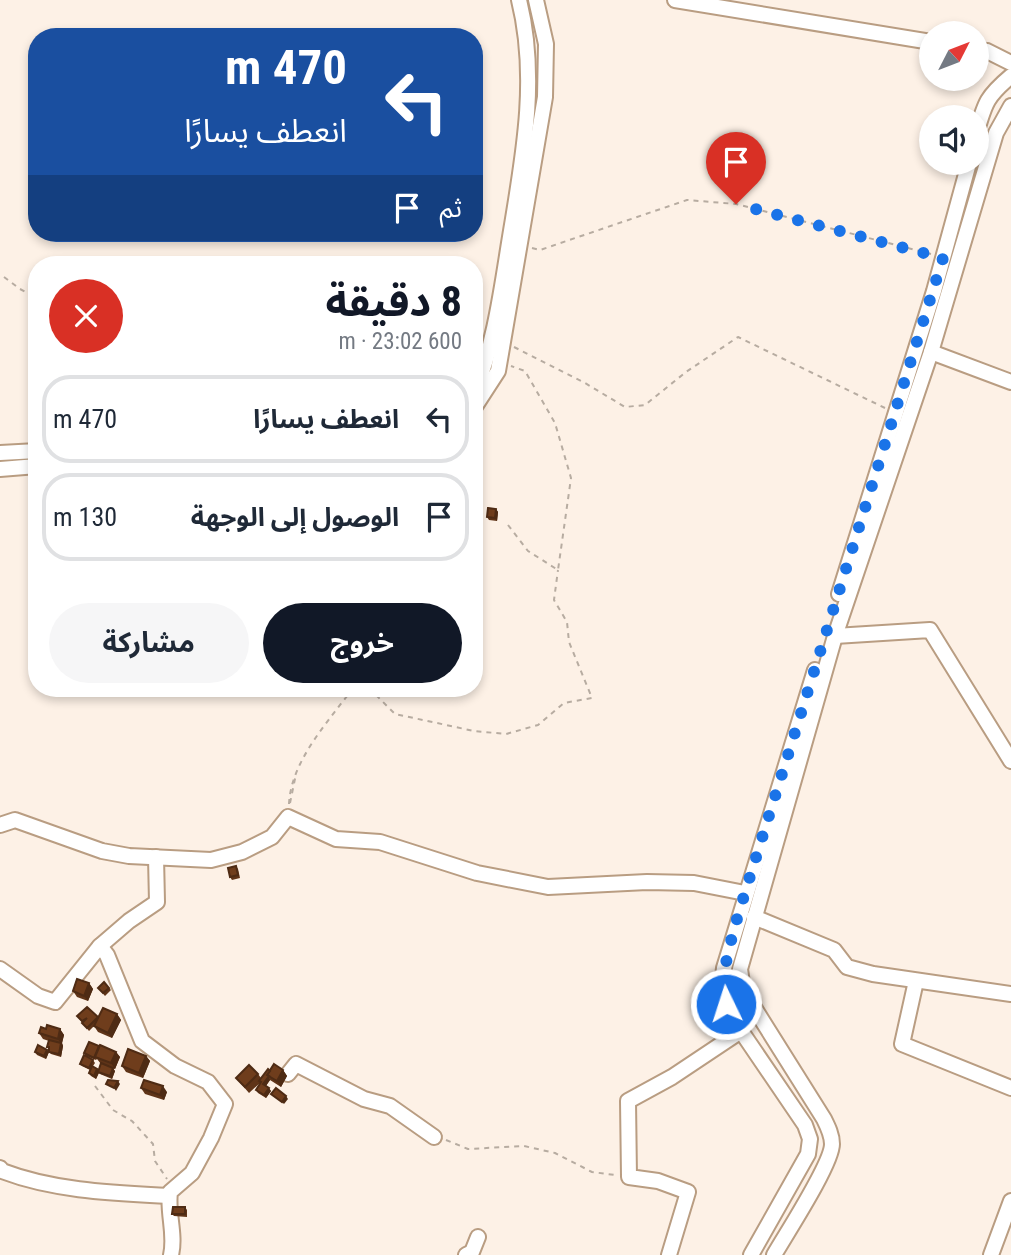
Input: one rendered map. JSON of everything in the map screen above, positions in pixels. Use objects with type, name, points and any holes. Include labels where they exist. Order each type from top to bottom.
[{"type":"street","points":[[483,373],[499,304],[522,164],[529,71],[519,0]]},
{"type":"street","points":[[483,394],[498,372],[545,97],[546,44],[536,0]]},
{"type":"street","points":[[675,0],[919,40]]},
{"type":"street","points":[[989,52],[1011,63]]},
{"type":"street","points":[[984,105],[1011,76]]},
{"type":"street","points":[[774,1255],[823,1169],[832,1147],[830,1132],[824,1119],[743,990],[740,969],[835,636],[931,352],[996,133],[1011,106]]},
{"type":"street","points":[[751,1255],[808,1154],[810,1139],[805,1125],[741,1031],[726,1004],[722,985],[723,968],[897,411],[966,175]]},
{"type":"street","points":[[931,352],[1011,382]]},
{"type":"street","points":[[0,453],[28,451]]},
{"type":"street","points":[[0,469],[28,467]]},
{"type":"street","points":[[835,636],[930,630],[1011,761]]},
{"type":"street","points":[[0,825],[15,820],[102,851],[129,856],[211,860],[242,852],[272,836],[288,817],[336,839],[380,842],[477,873],[548,887],[694,883],[745,893]]},
{"type":"street","points":[[0,969],[38,996],[55,1002],[100,946],[157,902],[156,857]]},
{"type":"street","points":[[754,917],[834,950],[848,967],[916,981],[1011,994]]},
{"type":"street","points":[[100,946],[107,955],[142,1041],[176,1066],[208,1082],[225,1104],[192,1173],[172,1192],[168,1204],[174,1241],[170,1255]]},
{"type":"street","points":[[916,981],[902,1044],[1011,1088]]},
{"type":"street","points":[[669,1255],[688,1192],[658,1181],[629,1177],[628,1101],[673,1077],[741,1031]]},
{"type":"street","points":[[288,1074],[296,1064],[364,1099],[390,1106],[434,1137]]},
{"type":"street","points":[[0,1168],[28,1181],[110,1193],[172,1192]]},
{"type":"street","points":[[991,1255],[1011,1201]]},
{"type":"street","points":[[467,1255],[472,1252],[478,1237]]},
{"type":"path","points":[[521,244],[540,250],[687,200],[736,204],[943,258]]},
{"type":"path","points":[[4,276],[28,293]]},
{"type":"path","points":[[503,342],[585,383],[625,407],[645,405],[738,337],[888,410],[897,411]]},
{"type":"path","points":[[378,697],[395,714],[474,731],[506,734],[538,725],[564,703],[592,698],[569,642],[568,622],[554,600],[571,478],[555,423],[525,371],[500,362]]},
{"type":"path","points":[[508,525],[528,551],[558,570]]},
{"type":"path","points":[[288,817],[290,787],[302,761],[347,697]]},
{"type":"path","points":[[95,1086],[113,1110],[132,1121],[153,1144],[155,1161],[172,1192]]},
{"type":"path","points":[[434,1137],[468,1149],[524,1146],[555,1153],[593,1172],[629,1177]]},
{"type":"building","points":[[488,508],[496,509],[495,518],[487,517]]},
{"type":"building","points":[[236,866],[238,875],[230,877],[228,868]]},
{"type":"building","points":[[77,979],[89,983],[84,996],[73,991]]},
{"type":"building","points":[[104,982],[109,988],[103,993],[98,988]]},
{"type":"building","points":[[87,1007],[98,1017],[87,1028],[82,1023],[87,1018],[82,1021],[77,1016]]},
{"type":"building","points":[[103,1008],[117,1014],[108,1033],[94,1026]]},
{"type":"building","points":[[47,1025],[60,1029],[58,1039],[39,1033],[41,1027],[46,1029]]},
{"type":"building","points":[[49,1040],[61,1043],[59,1054],[49,1052]]},
{"type":"building","points":[[89,1042],[99,1046],[94,1058],[84,1053]]},
{"type":"building","points":[[38,1045],[47,1050],[44,1056],[35,1052]]},
{"type":"building","points":[[100,1045],[116,1052],[111,1063],[95,1057]]},
{"type":"building","points":[[128,1049],[146,1056],[139,1073],[122,1066]]},
{"type":"building","points":[[84,1055],[93,1060],[89,1068],[80,1064]]},
{"type":"building","points":[[101,1063],[113,1068],[110,1076],[98,1072]]},
{"type":"building","points":[[274,1064],[283,1070],[277,1081],[267,1075]]},
{"type":"building","points":[[249,1065],[258,1074],[245,1087],[236,1078]]},
{"type":"building","points":[[92,1066],[97,1069],[94,1076],[89,1073]]},
{"type":"building","points":[[268,1069],[269,1076],[263,1084],[269,1088],[264,1095],[256,1090]]},
{"type":"building","points":[[108,1080],[118,1081],[114,1088],[106,1084]]},
{"type":"building","points":[[144,1080],[163,1086],[160,1095],[141,1088]]},
{"type":"building","points":[[276,1088],[286,1096],[282,1102],[271,1094]]},
{"type":"building","points":[[173,1207],[185,1207],[185,1214],[172,1214]]},
{"type":"route","points":[[726,1004],[722,985],[723,968],[738,915],[943,258],[736,204]]}]
